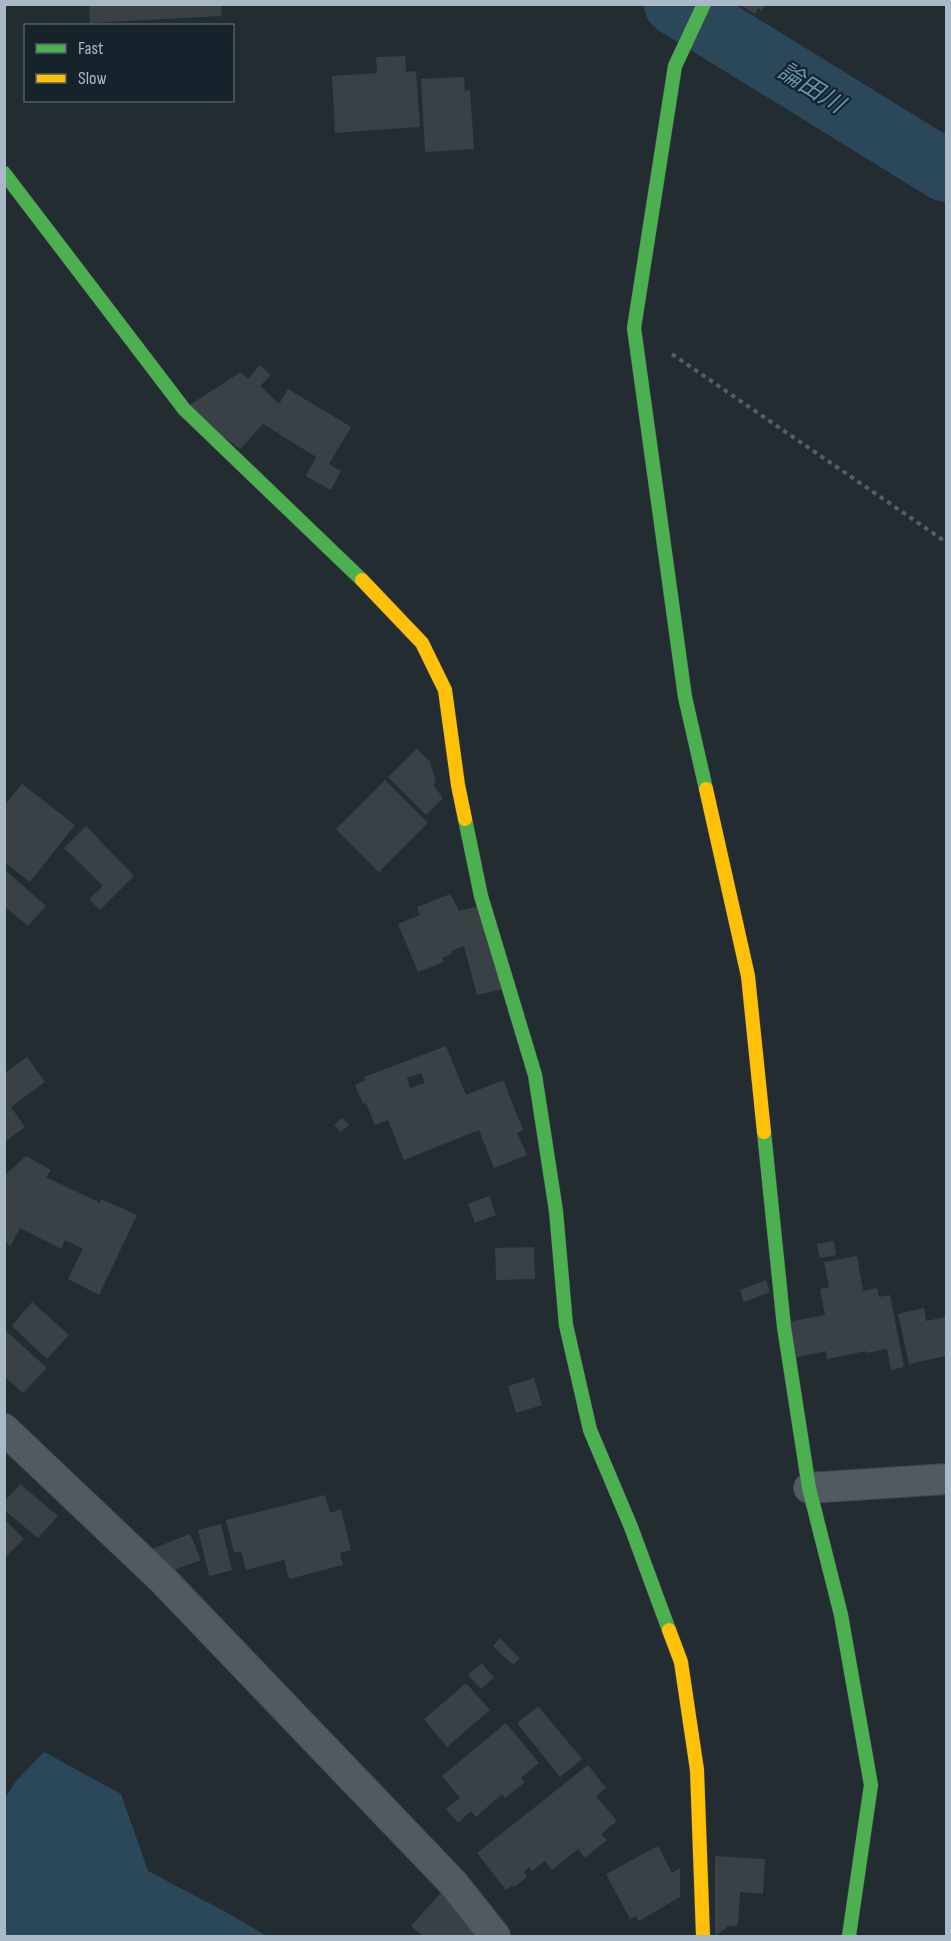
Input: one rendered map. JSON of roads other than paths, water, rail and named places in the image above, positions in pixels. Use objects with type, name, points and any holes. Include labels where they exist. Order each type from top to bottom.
[{"type":"street","points":[[704,4],[675,66],[634,328],[685,697],[747,976],[784,1327],[809,1488],[842,1615],[871,1785],[849,1936]]},
{"type":"street","points":[[4,173],[184,409],[372,590],[422,643],[445,690],[458,785],[482,896],[535,1075],[556,1211],[566,1325],[590,1430],[631,1527],[681,1662],[697,1770],[703,1936]]},
{"type":"street","points":[[4,1429],[162,1578],[453,1883],[495,1936]]},
{"type":"street","points":[[809,1488],[946,1479]]},
{"type":"water","points":[[44,1752],[121,1794],[148,1871],[267,1936],[5,1936],[5,1798],[16,1781]]},
{"type":"waterway","name":"論田川","points":[[675,4],[946,171]]}]
